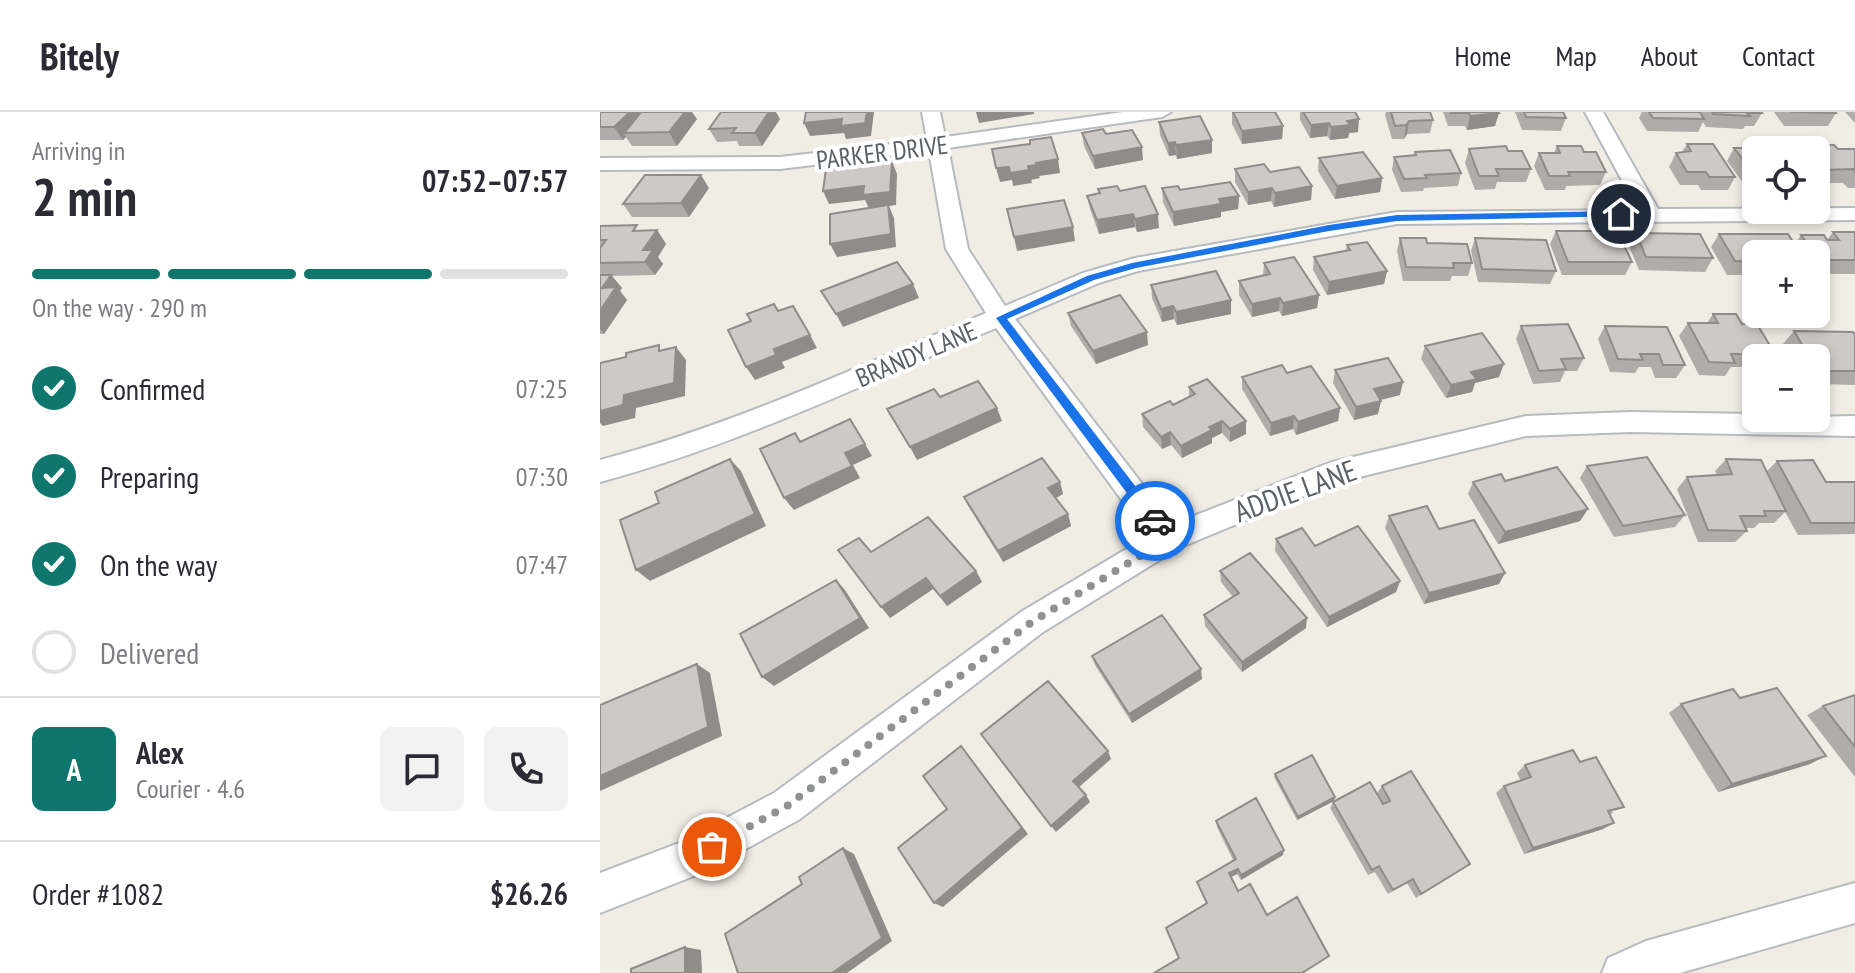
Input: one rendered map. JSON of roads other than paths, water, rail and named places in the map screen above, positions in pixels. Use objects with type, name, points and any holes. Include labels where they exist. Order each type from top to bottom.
[{"type":"street","points":[[931,112],[957,249],[1001,318],[1168,539]]},
{"type":"street","name":"PARKER DRIVE","points":[[608,164],[780,163],[939,146],[1162,112]]},
{"type":"street","points":[[1594,112],[1650,213]]},
{"type":"street","points":[[600,184],[608,164]]},
{"type":"street","name":"BRANDY LANE","points":[[600,471],[668,453],[731,431],[1091,278],[1135,265],[1397,218],[1650,213],[1855,214]]},
{"type":"street","name":"ADDIE LANE","points":[[600,893],[690,858],[787,806],[1032,622],[1168,539],[1332,473],[1526,426],[1630,422],[1855,426]]},
{"type":"street","points":[[1623,973],[1646,962],[1855,903]]}]
